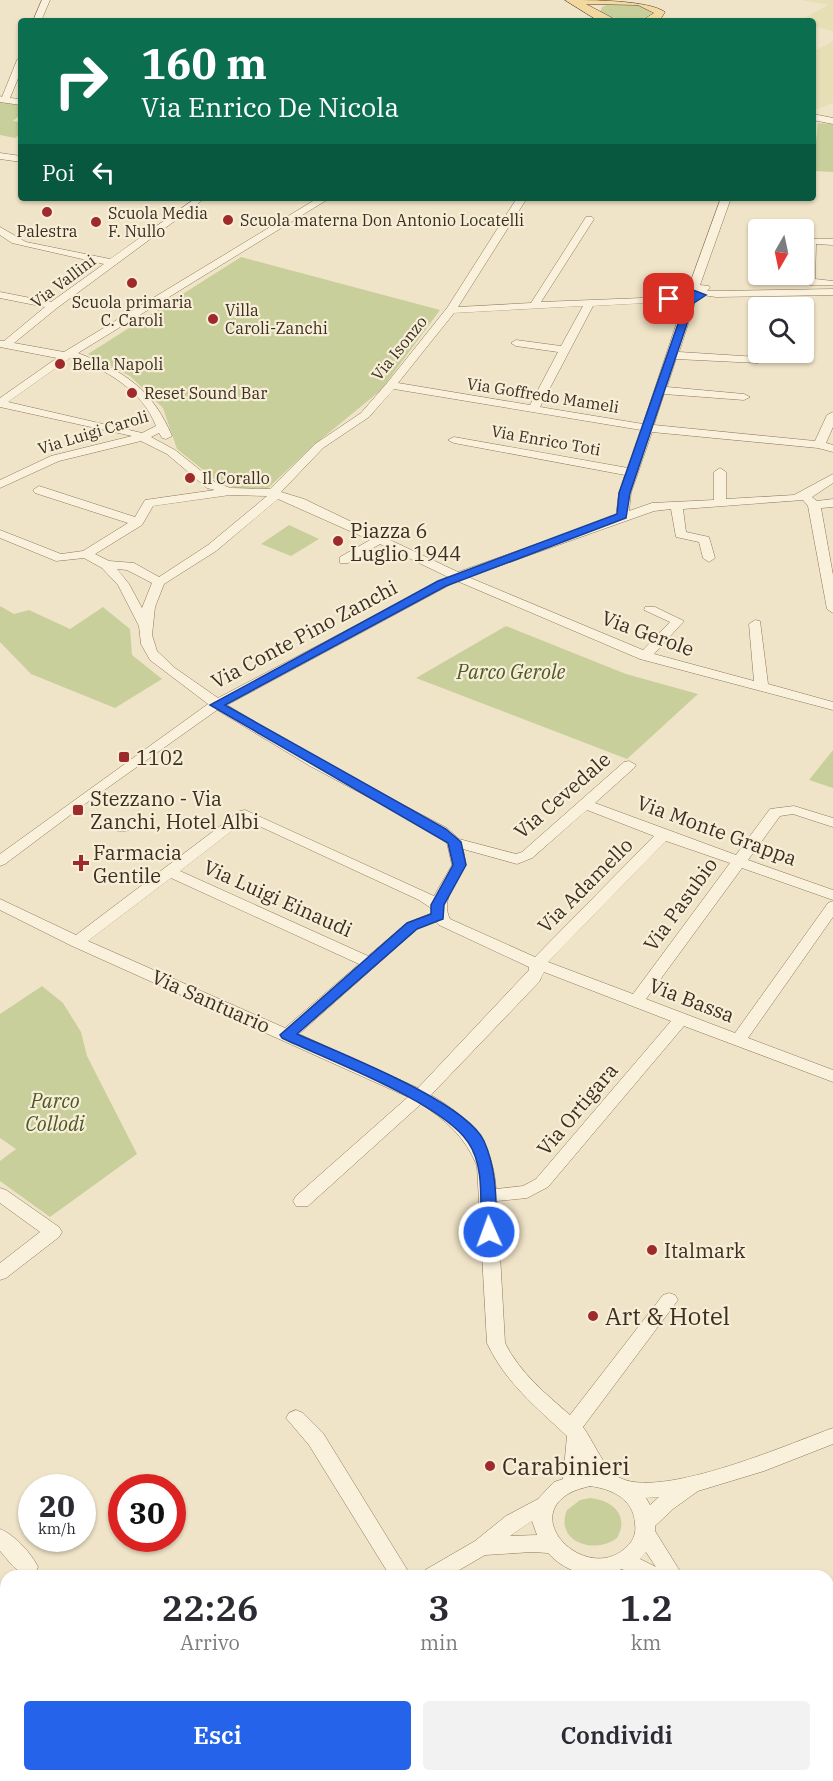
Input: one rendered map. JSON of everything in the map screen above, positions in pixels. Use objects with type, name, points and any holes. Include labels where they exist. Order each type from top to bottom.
[{"type":"main road","points":[[571,0],[599,17],[608,3]]},
{"type":"main road","points":[[571,0],[608,3],[630,0],[654,3],[660,12],[654,18]]},
{"type":"street","points":[[38,18],[46,0]]},
{"type":"street","points":[[18,75],[2,99],[18,102]]},
{"type":"street","points":[[816,118],[833,121]]},
{"type":"street","points":[[0,156],[18,159]]},
{"type":"street","name":"Via Vallini","points":[[4,344],[196,201]]},
{"type":"street","points":[[0,403],[68,355],[320,201]]},
{"type":"street","name":"Via Isonzo","points":[[159,582],[228,537],[272,500],[273,493],[319,446],[365,415],[451,310],[520,201]]},
{"type":"street","points":[[622,515],[621,508],[631,472],[670,355],[698,292],[725,201]]},
{"type":"street","points":[[534,306],[589,219]]},
{"type":"street","points":[[0,230],[15,241],[113,263]]},
{"type":"street","points":[[5,247],[15,241]]},
{"type":"street","points":[[833,242],[811,241],[810,280],[833,283]]},
{"type":"street","points":[[451,310],[589,304],[698,292],[727,295],[801,290],[833,292]]},
{"type":"street","points":[[0,295],[53,306]]},
{"type":"street","points":[[533,410],[589,304]]},
{"type":"street","points":[[516,343],[564,350]]},
{"type":"street","points":[[4,344],[68,355],[103,366],[130,382],[156,414],[171,452]]},
{"type":"street","points":[[670,355],[748,359]]},
{"type":"street","name":"Via Goffredo Mameli","points":[[391,385],[647,428],[819,445],[833,449]]},
{"type":"street","points":[[659,390],[744,397]]},
{"type":"street","points":[[0,403],[116,428],[143,437],[171,452],[211,485],[229,491]]},
{"type":"street","points":[[819,445],[833,415]]},
{"type":"street","name":"Via Luigi Caroli","points":[[0,484],[55,458],[143,437],[163,427]]},
{"type":"street","name":"Via Enrico Toti","points":[[454,440],[631,472]]},
{"type":"street","points":[[720,472],[720,503]]},
{"type":"street","points":[[833,478],[810,500],[830,584],[833,609]]},
{"type":"street","points":[[39,490],[138,522]]},
{"type":"street","points":[[0,534],[60,558],[86,554],[138,522],[149,503],[229,491]]},
{"type":"street","name":"Via Gerole","points":[[229,491],[273,493],[300,502],[382,538],[458,576],[645,656],[724,679],[760,686],[833,706]]},
{"type":"street","name":"Via Conte Pino Zanchi","points":[[0,861],[84,798],[216,705],[458,576],[622,515],[652,507],[810,500],[833,503]]},
{"type":"street","points":[[677,505],[680,534],[705,540],[708,543],[709,558]]},
{"type":"street","points":[[344,560],[382,538]]},
{"type":"street","points":[[86,554],[106,565],[123,584],[146,627],[151,652],[169,670],[216,705],[442,831],[454,842],[459,865],[438,911],[412,926],[287,1035]]},
{"type":"street","points":[[106,565],[130,566],[159,582],[151,600],[146,627]]},
{"type":"street","points":[[645,656],[678,621],[650,610]]},
{"type":"street","points":[[755,624],[760,686]]},
{"type":"street","name":"Via Cevedale","points":[[454,842],[518,859],[526,855],[629,765]]},
{"type":"street","name":"Via Monte Grappa","points":[[586,804],[664,835],[833,895]]},
{"type":"street","name":"Via Pasubio","points":[[636,1001],[775,812],[794,810],[833,823]]},
{"type":"street","name":"Via Bassa","points":[[169,871],[244,814],[424,897],[452,927],[537,964],[833,1076]]},
{"type":"street","name":"Via Adamello","points":[[302,1201],[420,1096],[533,978],[537,964],[664,835]]},
{"type":"street","points":[[77,942],[169,871]]},
{"type":"street","name":"Via Luigi Einaudi","points":[[169,871],[371,963]]},
{"type":"street","name":"Via Santuario","points":[[0,904],[77,942],[420,1096],[464,1128],[476,1140],[486,1166],[496,1343],[504,1360],[525,1386],[574,1430],[617,1485],[643,1509],[646,1528],[670,1570]]},
{"type":"street","points":[[745,1043],[833,906]]},
{"type":"street","name":"Via Ortigara","points":[[488,1196],[527,1192],[542,1183],[681,1019]]},
{"type":"street","points":[[0,1194],[53,1232],[0,1273]]},
{"type":"street","points":[[573,1481],[574,1430],[669,1300]]},
{"type":"street","points":[[296,1418],[316,1438],[397,1570]]},
{"type":"street","points":[[544,1505],[541,1518],[543,1532],[549,1545],[570,1561],[583,1565],[611,1565],[634,1553],[646,1528],[666,1503],[692,1487],[833,1436]]},
{"type":"street","points":[[442,1570],[482,1547],[513,1522],[544,1505],[560,1486],[573,1481],[590,1478],[645,1491],[692,1487]]},
{"type":"street","points":[[0,1538],[28,1567]]},
{"type":"street","points":[[482,1547],[532,1543],[549,1545]]},
{"type":"street","points":[[624,1560],[643,1570]]},
{"type":"shaded area","points":[[802,0],[833,0],[833,31],[816,27],[816,18],[805,18],[828,5]]},
{"type":"shaded area","points":[[833,41],[833,103],[816,110],[816,50]]},
{"type":"green space","points":[[611,3],[640,4],[652,13],[643,18],[617,18],[600,12],[602,7]]},
{"type":"green space","points":[[0,102],[18,105],[18,117],[13,121],[18,122],[18,136],[15,138],[0,135]]},
{"type":"green space","points":[[818,123],[833,124],[833,172],[816,171]]},
{"type":"green space","points":[[241,257],[440,310],[381,390],[314,445],[266,490],[236,488],[217,481],[177,449],[163,408],[130,376],[88,354]]},
{"type":"green space","points":[[289,525],[319,539],[291,556],[261,544]]},
{"type":"green space","points":[[0,606],[14,614],[29,610],[70,629],[103,607],[130,629],[132,655],[162,679],[115,708],[31,674],[0,642]]},
{"type":"green space","name":"Parco Gerole","points":[[506,626],[626,674],[698,694],[627,759],[416,678]]},
{"type":"green space","points":[[833,750],[833,788],[809,780]]},
{"type":"green space","name":"Parco Collodi","points":[[42,986],[63,1003],[81,1032],[87,1056],[137,1154],[50,1217],[0,1181],[0,1161],[16,1149],[0,1138],[0,1014]]},
{"type":"green space","points":[[590,1498],[612,1505],[620,1516],[620,1530],[617,1538],[608,1543],[588,1545],[571,1537],[566,1530],[567,1510],[580,1500]]},
{"type":"place","name":"Palestra","points":[[47,212]]},
{"type":"place","name":"Scuola materna Don Antonio Locatelli","points":[[228,220]]},
{"type":"place","name":"Scuola Media F. Nullo","points":[[96,222]]},
{"type":"place","name":"Scuola primaria C. Caroli","points":[[132,283]]},
{"type":"place","name":"Villa Caroli-Zanchi","points":[[213,319]]},
{"type":"place","name":"Bella Napoli","points":[[60,364]]},
{"type":"place","name":"Reset Sound Bar","points":[[132,393]]},
{"type":"place","name":"Il Corallo","points":[[190,478]]},
{"type":"place","name":"Piazza 6 Luglio 1944","points":[[338,541]]},
{"type":"place","name":"1102","points":[[124,757]]},
{"type":"place","name":"Stezzano - Via Zanchi, Hotel Albi","points":[[78,810]]},
{"type":"place","name":"Farmacia Gentile","points":[[81,863]]},
{"type":"place","name":"Italmark","points":[[652,1250]]},
{"type":"place","name":"Art & Hotel","points":[[593,1316]]},
{"type":"place","name":"Carabinieri","points":[[490,1466]]},
{"type":"route","points":[[489,1232],[486,1166],[476,1140],[464,1128],[441,1109],[420,1096],[287,1035],[412,926],[438,916],[437,905],[459,865],[459,855],[454,842],[442,831],[230,715],[216,705],[442,583],[622,515],[621,508],[625,493],[670,355],[690,301],[701,295],[693,292],[689,298],[669,299]]}]
